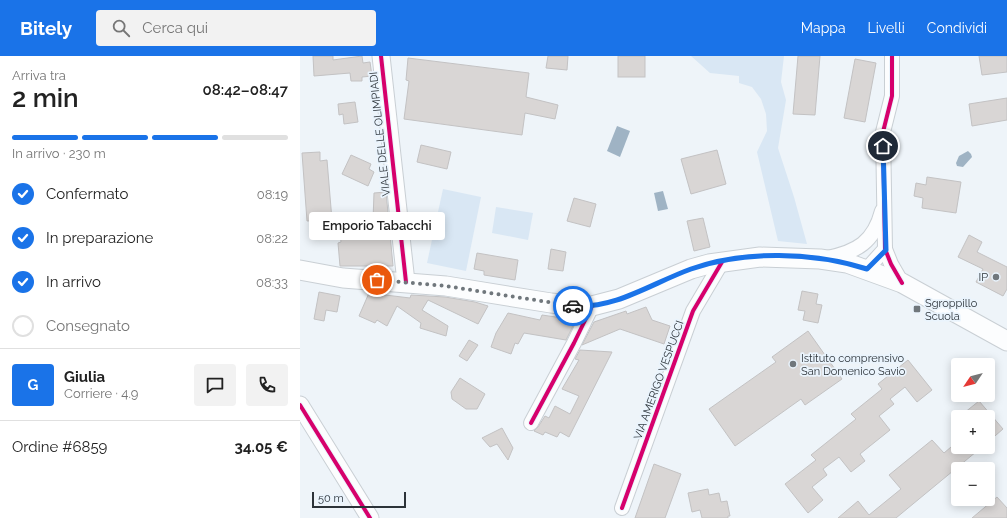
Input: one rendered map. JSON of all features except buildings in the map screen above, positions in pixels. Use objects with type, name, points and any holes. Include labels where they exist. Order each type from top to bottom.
[{"type":"main road","points":[[300,270],[343,278],[406,282],[484,292],[551,303],[592,306],[619,299],[691,269],[722,262],[760,257],[820,259],[847,263],[902,283],[1007,341]]},
{"type":"street","name":"VIALE DELLE OLIMPIADI","points":[[381,56],[406,282]]},
{"type":"street","points":[[892,56],[892,96],[883,132],[886,250],[891,264],[902,283]]},
{"type":"street","points":[[820,259],[844,254],[865,243],[874,232],[878,224],[884,201]]},
{"type":"street","points":[[865,243],[867,269]]},
{"type":"street","points":[[867,269],[886,250]]},
{"type":"street","name":"VIA AMERIGO VESPUCCI","points":[[622,508],[693,311],[722,262]]},
{"type":"street","points":[[691,269],[697,274],[700,282],[693,311]]},
{"type":"street","points":[[531,423],[592,306]]},
{"type":"street","points":[[300,405],[370,518]]},
{"type":"shaded area","points":[[691,56],[784,56],[781,82],[786,100],[778,148],[807,244],[778,241],[757,152],[767,131],[766,114],[761,99],[752,87],[739,83],[739,76],[710,73]]},
{"type":"shaded area","points":[[617,126],[630,131],[620,157],[607,151]]},
{"type":"shaded area","points":[[968,151],[972,157],[963,167],[957,166],[956,163],[959,156]]},
{"type":"shaded area","points":[[443,189],[481,197],[466,271],[427,263]]},
{"type":"shaded area","points":[[663,191],[668,209],[658,211],[654,193]]},
{"type":"shaded area","points":[[496,207],[533,213],[528,240],[492,233]]},
{"type":"cycle path","points":[[381,56],[406,282]]},
{"type":"cycle path","points":[[892,56],[892,96],[883,132],[885,249],[891,264],[902,283]]},
{"type":"cycle path","points":[[622,508],[693,311],[722,262]]},
{"type":"cycle path","points":[[531,423],[592,306]]},
{"type":"cycle path","points":[[300,405],[370,518]]},
{"type":"way so far","points":[[377,280],[446,286],[573,306]]},
{"type":"place","name":"IP","points":[[996,277]]},
{"type":"place","name":"Emporio Tabacchi","points":[[377,280]]},
{"type":"place","name":"Sgroppillo Scuola","points":[[917,309]]},
{"type":"place","name":"Istituto comprensivo San Domenico Savio","points":[[793,364]]},
{"type":"route","points":[[573,306],[598,306],[619,299],[691,269],[736,259],[760,257],[820,259],[847,263],[867,269],[886,250],[883,146]]}]
